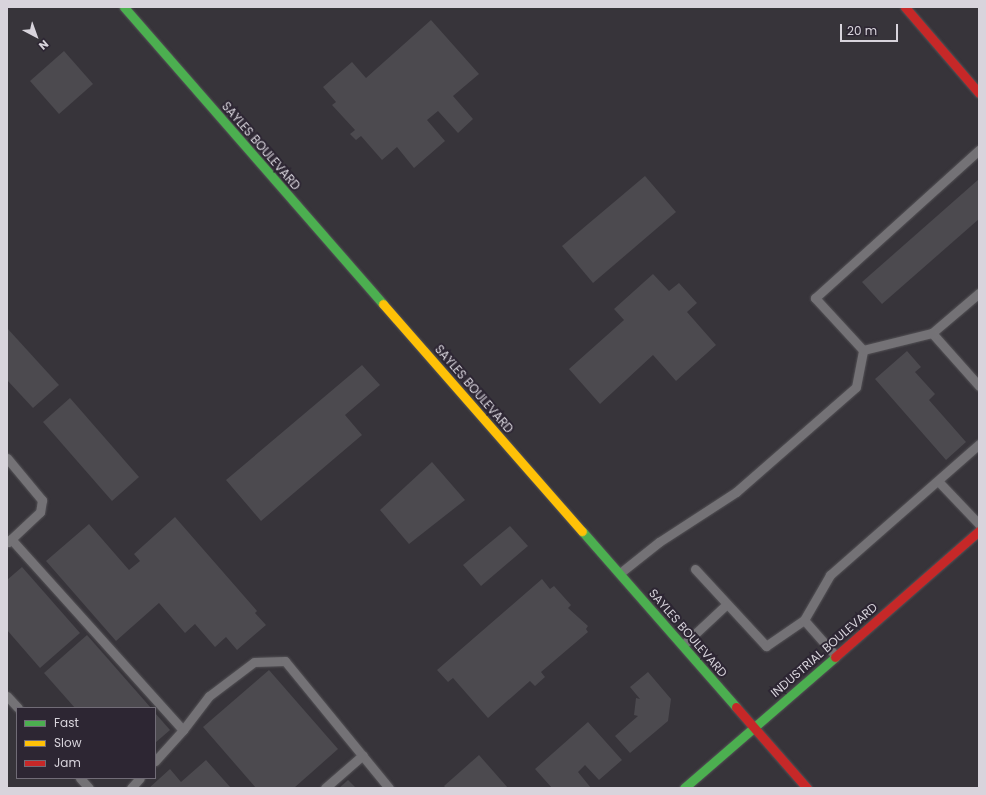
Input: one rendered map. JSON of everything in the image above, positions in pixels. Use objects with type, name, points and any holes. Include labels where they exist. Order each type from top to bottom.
[{"type":"street","name":"SAYLES BOULEVARD","points":[[124,7],[807,788]]},
{"type":"street","points":[[905,7],[979,92]]},
{"type":"street","name":"INDUSTRIAL BOULEVARD","points":[[684,788],[979,531]]},
{"type":"lane","points":[[863,350],[815,298],[979,150]]},
{"type":"lane","points":[[863,350],[932,333],[979,293]]},
{"type":"lane","points":[[932,333],[979,386]]},
{"type":"lane","points":[[620,573],[659,542],[736,492],[856,387],[863,350]]},
{"type":"lane","points":[[695,569],[766,646],[804,620],[830,575],[979,444]]},
{"type":"lane","points":[[7,458],[42,500],[40,512],[9,541],[183,730]]},
{"type":"lane","points":[[938,481],[979,524]]},
{"type":"lane","points":[[683,645],[727,604]]},
{"type":"lane","points":[[804,620],[836,656]]},
{"type":"lane","points":[[156,760],[183,730],[208,696],[254,662],[285,661],[389,788]]},
{"type":"lane","points":[[7,696],[17,707]]},
{"type":"lane","points":[[325,788],[363,755]]},
{"type":"lane","points":[[81,779],[89,788]]},
{"type":"lane","points":[[131,788],[139,779]]},
{"type":"building","points":[[431,20],[479,74],[453,96],[473,119],[458,133],[438,111],[427,120],[445,141],[414,168],[397,147],[382,160],[361,136],[356,140],[350,134],[355,130],[332,105],[336,102],[323,87],[352,62],[366,78]]},
{"type":"building","points":[[64,51],[93,84],[59,114],[30,81]]},
{"type":"building","points":[[645,176],[676,212],[593,283],[562,246]]},
{"type":"building","points":[[979,179],[979,219],[882,304],[862,282]]},
{"type":"building","points":[[653,274],[669,291],[679,283],[697,303],[687,312],[716,345],[676,381],[653,355],[600,404],[569,369],[624,320],[614,309]]},
{"type":"building","points":[[7,328],[59,385],[33,408],[7,380]]},
{"type":"building","points":[[907,351],[921,367],[915,372],[935,394],[929,400],[966,442],[946,460],[875,379]]},
{"type":"building","points":[[362,365],[380,385],[345,415],[362,435],[261,521],[226,480]]},
{"type":"building","points":[[70,398],[139,477],[112,501],[43,422]]},
{"type":"building","points":[[432,462],[465,500],[409,544],[380,510]]},
{"type":"building","points":[[175,517],[257,611],[255,613],[266,625],[237,650],[226,637],[215,647],[195,624],[185,633],[159,603],[116,641],[46,561],[89,524],[129,570],[140,561],[134,554]]},
{"type":"building","points":[[510,526],[528,546],[481,586],[463,565]]},
{"type":"building","points":[[22,567],[80,633],[40,668],[7,630],[7,580]]},
{"type":"building","points":[[542,579],[550,589],[554,586],[571,605],[568,608],[588,626],[586,629],[588,632],[541,672],[545,677],[535,686],[530,681],[488,718],[453,678],[448,682],[437,670]]},
{"type":"building","points":[[87,635],[150,707],[74,707],[44,673]]},
{"type":"building","points":[[269,670],[338,749],[294,788],[256,788],[203,727]]},
{"type":"building","points":[[648,672],[671,699],[668,721],[630,753],[615,736],[638,716],[634,715],[636,698],[640,699],[630,687]]},
{"type":"building","points":[[156,714],[170,730],[156,742]]},
{"type":"building","points":[[588,722],[622,760],[599,780],[585,765],[578,772],[591,788],[552,788],[535,769]]},
{"type":"building","points":[[479,755],[508,788],[446,788],[444,786]]},
{"type":"building","points":[[206,760],[231,788],[149,788],[170,769],[181,782]]},
{"type":"building","points":[[348,780],[356,788],[339,788]]},
{"type":"traffic: fast","points":[[124,7],[383,304]]},
{"type":"traffic: fast","points":[[582,531],[736,707]]},
{"type":"traffic: fast","points":[[684,788],[835,657]]},
{"type":"traffic: slow","points":[[383,304],[582,531]]},
{"type":"traffic: jam","points":[[905,7],[979,93]]},
{"type":"traffic: jam","points":[[835,657],[979,531]]},
{"type":"traffic: jam","points":[[736,707],[807,788]]}]
